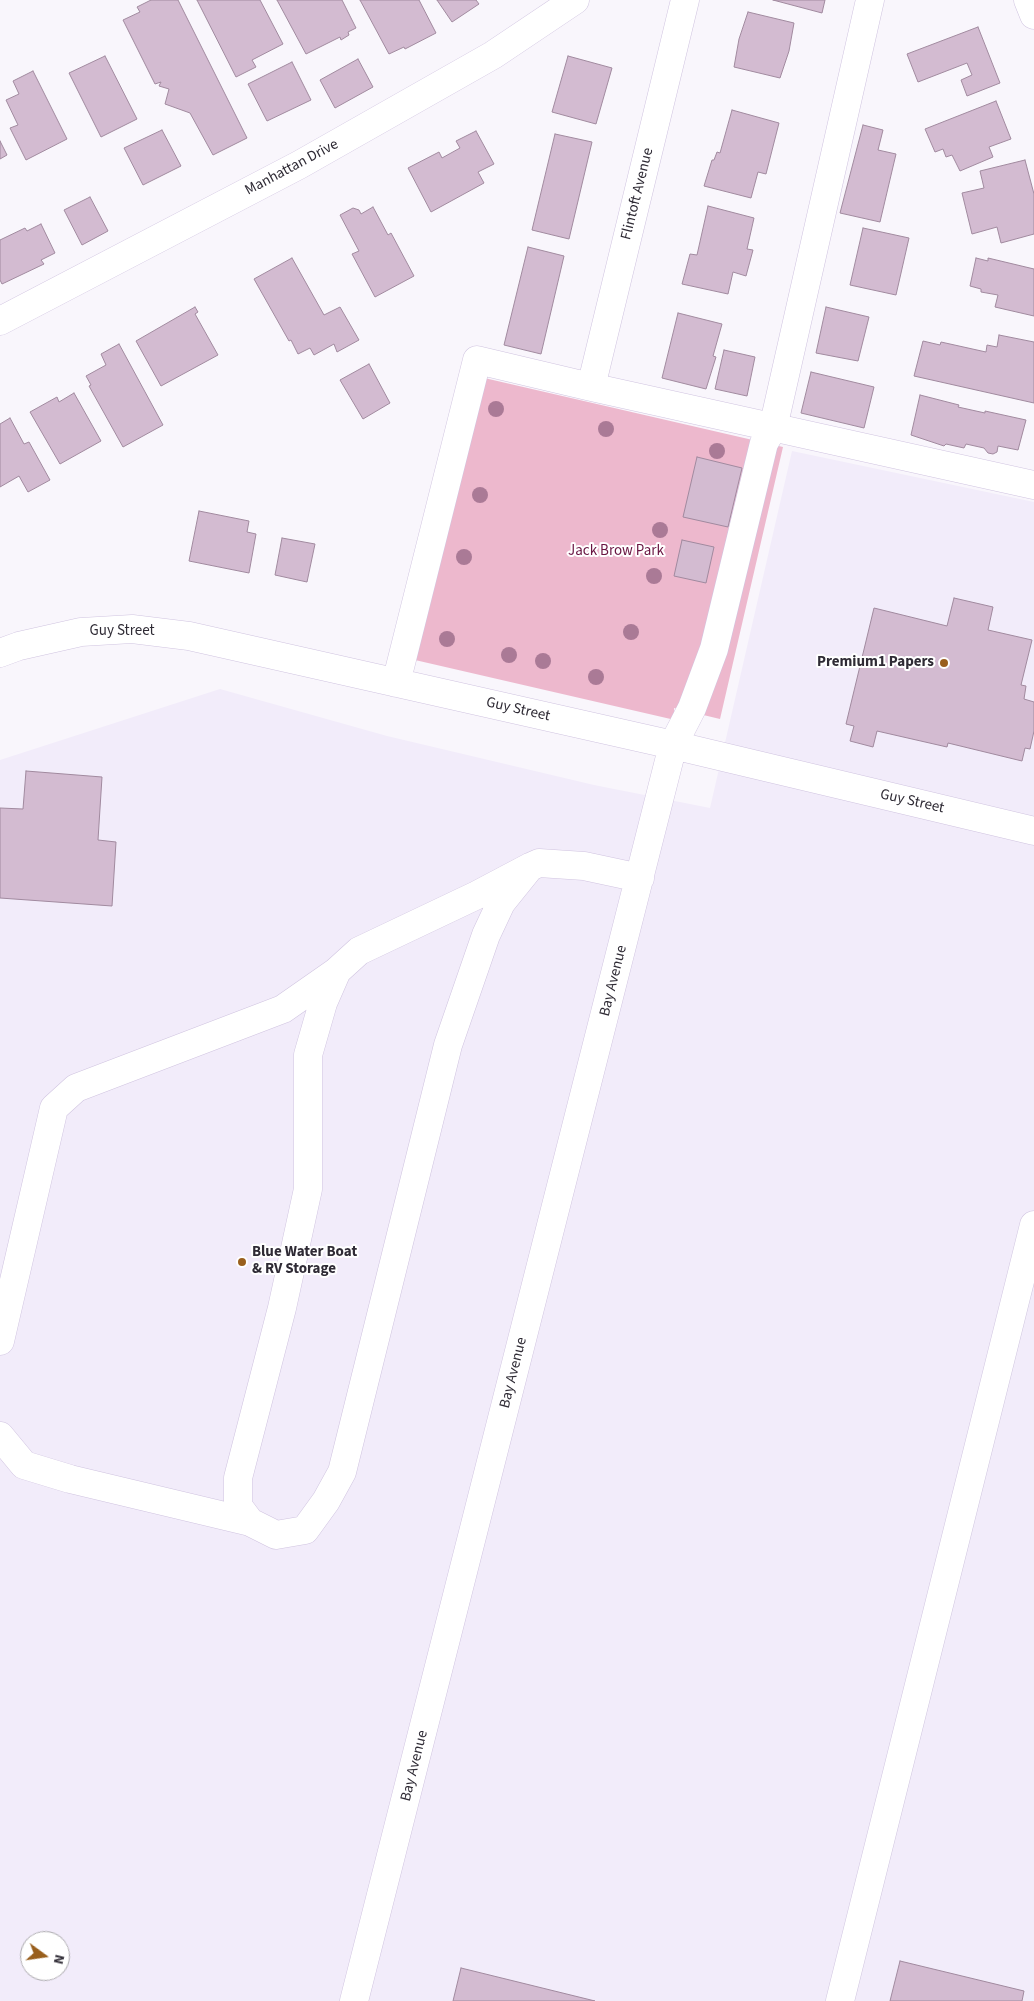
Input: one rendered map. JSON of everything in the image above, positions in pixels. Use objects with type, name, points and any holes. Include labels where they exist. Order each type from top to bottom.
[{"type":"street","name":"Manhattan Drive","points":[[0,321],[299,165],[493,55],[575,0]]},
{"type":"street","name":"Flintoft Avenue","points":[[591,387],[685,0]]},
{"type":"street","name":"Bay Avenue","points":[[354,2001],[674,745],[692,708],[714,649],[764,443],[772,428],[870,0]]},
{"type":"street","points":[[1028,0],[1034,15]]},
{"type":"street","points":[[396,683],[477,360],[772,428],[1034,485]]},
{"type":"street","name":"Guy Street","points":[[0,653],[20,646],[81,632],[132,629],[189,636],[674,745],[1034,831]]},
{"type":"street","points":[[0,1341],[54,1108],[76,1088],[283,1010],[337,971],[359,951],[477,895],[539,863],[584,866],[640,878]]},
{"type":"street","points":[[0,1436],[24,1465],[70,1479],[250,1522],[276,1535],[305,1530],[326,1501],[342,1472],[448,1045],[486,935],[501,903],[530,867]]},
{"type":"street","points":[[250,1522],[238,1506],[238,1478],[282,1308],[308,1189],[308,1054],[323,1003],[337,971]]},
{"type":"street","points":[[840,2001],[1034,1225]]},
{"type":"shaded area","points":[[792,451],[1034,502],[1034,2001],[0,2001],[0,760],[220,689],[387,736],[594,785],[710,808]]},
{"type":"green space","name":"Jack Brow Park","points":[[480,377],[783,447],[720,719],[674,708],[675,720],[415,660]]},
{"type":"building","points":[[151,0],[178,0],[247,138],[213,155],[190,113],[165,104],[169,89],[159,86],[161,82],[155,84],[123,20],[140,12],[137,7]]},
{"type":"building","points":[[197,0],[260,0],[283,44],[252,60],[256,67],[236,77]]},
{"type":"building","points":[[277,0],[342,0],[356,28],[348,32],[349,35],[341,40],[340,37],[306,54]]},
{"type":"building","points":[[360,0],[419,0],[436,33],[405,49],[404,47],[389,54]]},
{"type":"building","points":[[437,0],[476,0],[479,4],[452,22]]},
{"type":"building","points":[[773,0],[825,0],[822,13]]},
{"type":"building","points":[[748,12],[794,23],[789,51],[780,78],[734,67],[739,39]]},
{"type":"building","points":[[978,27],[1000,83],[967,96],[961,80],[972,75],[967,63],[918,82],[907,54]]},
{"type":"building","points":[[105,56],[137,119],[101,137],[69,73]]},
{"type":"building","points":[[568,56],[612,68],[596,124],[552,112]]},
{"type":"building","points":[[358,59],[373,87],[335,108],[320,80]]},
{"type":"building","points":[[292,62],[311,100],[267,121],[248,84]]},
{"type":"building","points":[[33,71],[67,139],[26,160],[10,128],[18,125],[6,100],[19,94],[13,81]]},
{"type":"building","points":[[996,101],[1011,139],[989,147],[993,157],[960,171],[952,155],[946,157],[943,149],[935,152],[925,129]]},
{"type":"building","points":[[732,110],[779,123],[766,174],[758,172],[751,198],[704,186],[712,160],[714,160],[717,152],[720,153]]},
{"type":"building","points":[[863,125],[883,130],[878,150],[896,154],[880,222],[840,213]]},
{"type":"building","points":[[162,130],[181,166],[143,185],[124,148]]},
{"type":"building","points":[[476,131],[494,164],[478,172],[484,183],[431,212],[408,168],[439,152],[442,158],[460,148],[456,141]]},
{"type":"building","points":[[555,134],[592,142],[569,239],[532,230]]},
{"type":"building","points":[[0,141],[7,155],[0,159]]},
{"type":"building","points":[[1025,160],[1034,194],[1034,234],[1001,243],[997,227],[972,234],[962,193],[984,188],[980,171]]},
{"type":"building","points":[[90,197],[108,231],[82,245],[64,210]]},
{"type":"building","points":[[708,206],[754,218],[747,249],[753,250],[746,276],[733,272],[728,294],[682,284],[690,254],[697,255]]},
{"type":"building","points":[[373,207],[388,235],[391,233],[414,276],[375,297],[352,254],[359,251],[340,215],[353,208],[359,210],[361,214]]},
{"type":"building","points":[[41,224],[55,253],[41,260],[44,264],[2,284],[0,280],[0,240],[25,228],[27,231]]},
{"type":"building","points":[[863,228],[909,238],[896,295],[850,285]]},
{"type":"building","points":[[528,247],[564,256],[541,354],[504,345]]},
{"type":"building","points":[[292,258],[324,315],[340,307],[359,340],[337,352],[334,344],[314,355],[310,348],[298,354],[254,279]]},
{"type":"building","points":[[976,258],[988,261],[988,258],[1034,269],[1034,316],[995,307],[998,295],[981,292],[981,289],[970,286]]},
{"type":"building","points":[[195,307],[198,312],[195,314],[218,355],[161,386],[136,341]]},
{"type":"building","points":[[826,307],[869,317],[858,361],[816,353]]},
{"type":"building","points":[[678,313],[722,324],[713,356],[716,357],[706,389],[662,378]]},
{"type":"building","points":[[999,335],[1034,342],[1034,403],[914,376],[923,341],[940,345],[941,342],[986,352],[987,345],[997,347]]},
{"type":"building","points":[[119,344],[163,425],[123,447],[89,386],[91,385],[86,376],[106,365],[101,354]]},
{"type":"building","points":[[724,350],[755,357],[747,396],[715,389]]},
{"type":"building","points":[[369,364],[390,403],[363,419],[340,380]]},
{"type":"building","points":[[811,372],[874,387],[864,428],[801,413]]},
{"type":"building","points":[[74,393],[101,441],[60,464],[30,412],[57,397],[59,402]]},
{"type":"building","points":[[920,395],[959,405],[958,407],[1026,420],[1018,450],[998,446],[997,452],[993,454],[988,453],[984,448],[966,444],[964,448],[946,444],[944,446],[911,435]]},
{"type":"building","points":[[10,418],[24,444],[29,442],[50,480],[28,492],[19,476],[0,487],[0,424]]},
{"type":"building","points":[[697,457],[742,468],[728,527],[683,517]]},
{"type":"building","points":[[199,511],[249,521],[247,532],[256,534],[249,573],[189,561]]},
{"type":"building","points":[[282,538],[315,544],[307,582],[275,575]]},
{"type":"building","points":[[682,540],[714,547],[706,583],[674,576]]},
{"type":"building","name":"Premium1 Papers","points":[[954,598],[993,607],[988,630],[1032,640],[1021,685],[1026,686],[1024,699],[1034,702],[1034,731],[1030,749],[1025,748],[1022,761],[948,743],[947,747],[877,731],[873,747],[850,741],[854,726],[846,724],[874,608],[947,626]]},
{"type":"building","points":[[26,771],[102,777],[98,840],[116,842],[112,906],[0,898],[0,808],[23,809]]},
{"type":"building","points":[[900,1961],[1024,1991],[1022,2001],[890,2001]]},
{"type":"building","points":[[461,1968],[595,2001],[453,2001]]},
{"type":"place","name":"Premium1 Papers","points":[[944,663]]},
{"type":"place","name":"Blue Water Boat & RV Storage","points":[[242,1262]]}]
